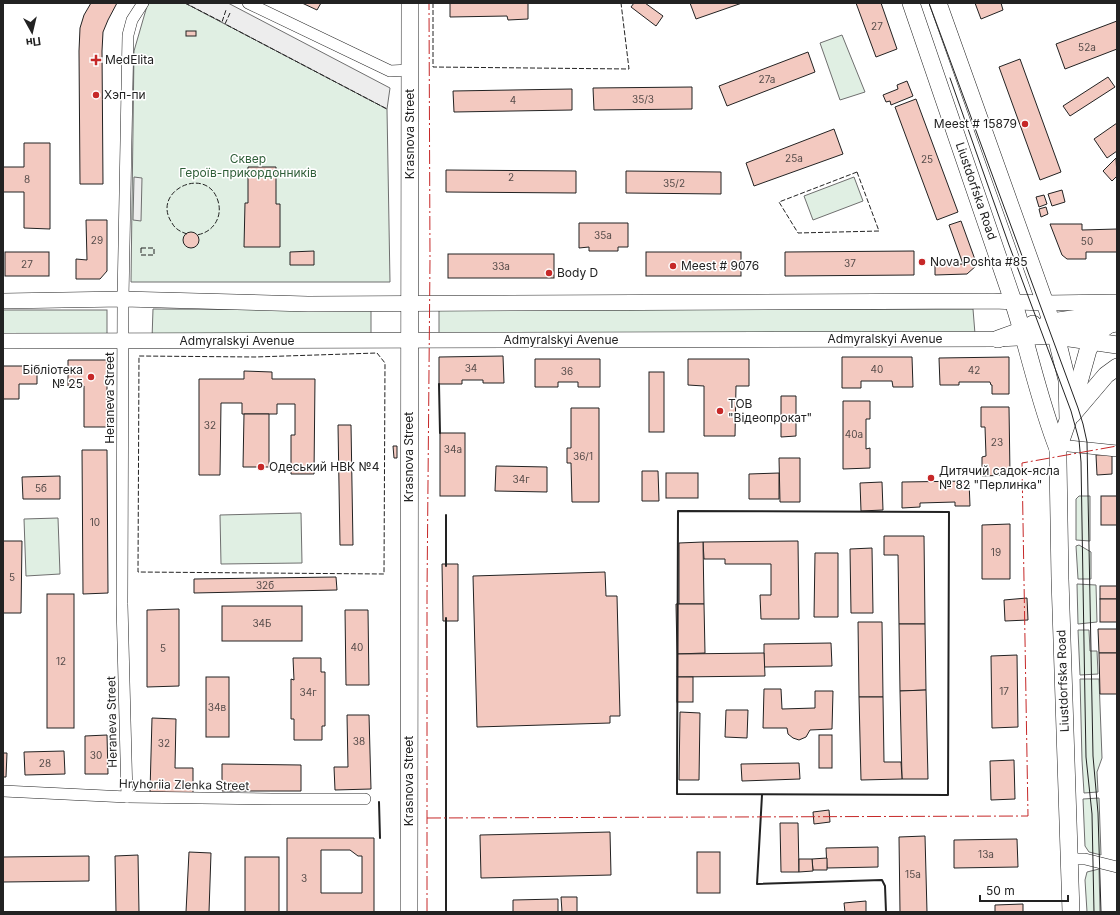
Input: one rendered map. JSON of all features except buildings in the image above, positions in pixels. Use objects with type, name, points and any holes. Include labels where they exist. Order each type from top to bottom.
[{"type":"main road","name":"Krasnova Street","points":[[409,912],[410,3]]},
{"type":"main road","name":"Liustdorfska Road","points":[[911,3],[1024,334],[1048,424],[1059,447]]},
{"type":"main road","name":"Liustdorfska Road","points":[[938,3],[1050,318],[1067,380],[1068,420],[1059,447],[1060,579],[1071,912]]},
{"type":"main road","points":[[3,301],[123,299],[308,304],[1013,301],[1050,318],[1092,342],[1117,345]]},
{"type":"main road","points":[[1024,334],[1038,321],[1117,302]]},
{"type":"main road","points":[[998,338],[1024,334],[1050,318],[1086,317],[1117,310]]},
{"type":"main road","points":[[1050,318],[1112,325]]},
{"type":"main road","points":[[1068,420],[1088,350],[1098,334],[1112,325]]},
{"type":"main road","name":"Admyralskyi Avenue","points":[[3,341],[998,338]]},
{"type":"main road","points":[[1068,420],[1106,375],[1117,367]]},
{"type":"street","name":"Heraneva Street","points":[[127,797],[122,604],[123,299],[128,35],[132,20],[143,3]]},
{"type":"street","points":[[248,3],[390,71],[410,70]]},
{"type":"street","points":[[1059,447],[1117,451]]},
{"type":"street","name":"Hryhoriia Zlenka Street","points":[[3,791],[127,797],[272,800],[365,799]]},
{"type":"street","points":[[1069,859],[1085,859],[1117,867]]},
{"type":"green space","name":"Сквер Героїв-прикордонників","points":[[150,3],[185,3],[387,109],[390,282],[131,282],[134,51],[147,6]]},
{"type":"green space","points":[[842,35],[865,92],[840,100],[820,43]]},
{"type":"green space","points":[[854,177],[863,201],[813,220],[804,196]]},
{"type":"green space","points":[[153,309],[371,310],[371,337],[152,339]]},
{"type":"green space","points":[[973,309],[975,334],[439,337],[439,310]]},
{"type":"green space","points":[[3,310],[107,310],[107,339],[3,339]]},
{"type":"green space","points":[[1079,496],[1090,496],[1090,541],[1076,540],[1076,499]]},
{"type":"green space","points":[[301,513],[302,563],[221,564],[220,515]]},
{"type":"green space","points":[[58,518],[60,574],[26,576],[24,519]]},
{"type":"green space","points":[[1079,545],[1091,552],[1091,579],[1078,579],[1076,546]]},
{"type":"green space","points":[[1077,584],[1096,585],[1097,622],[1078,624]]},
{"type":"green space","points":[[1078,630],[1089,630],[1090,651],[1097,651],[1098,674],[1080,675]]},
{"type":"green space","points":[[1080,679],[1099,679],[1102,758],[1097,772],[1098,792],[1084,793]]},
{"type":"green space","points":[[1099,798],[1101,855],[1089,852],[1085,846],[1083,799]]},
{"type":"green space","points":[[1099,869],[1100,912],[1087,912],[1085,880],[1087,872]]},
{"type":"shaded area","points":[[185,3],[228,3],[390,88],[387,109]]},
{"type":"shaded area","points":[[134,177],[142,178],[141,221],[133,220]]},
{"type":"tram line","points":[[929,3],[1078,408],[1087,442],[1093,756],[1098,813],[1101,912]]},
{"type":"tram line","points":[[950,78],[1009,245],[1071,411],[1079,440],[1081,462],[1086,757],[1092,814],[1094,912]]},
{"type":"fence","points":[[185,3],[222,22],[226,10]]},
{"type":"fence","points":[[433,3],[433,67],[629,69],[621,3]]},
{"type":"fence","points":[[230,13],[225,24],[387,109]]},
{"type":"fence","points":[[857,172],[879,231],[798,233],[779,202],[857,172]]},
{"type":"fence","points":[[187,234],[178,230],[172,223],[167,211],[168,201],[174,192],[183,186],[193,183],[203,184],[212,190],[218,201],[219,213],[218,218],[212,228],[202,234],[196,235]]},
{"type":"fence","points":[[141,248],[154,248],[154,255],[141,255],[141,248]]},
{"type":"fence","points":[[377,353],[385,363],[384,574],[138,572],[139,356],[255,357],[377,353]]},
{"type":"wall","points":[[439,384],[440,433]]},
{"type":"wall","points":[[678,511],[949,512],[948,795],[677,794],[678,511]]},
{"type":"wall","points":[[446,515],[446,566]]},
{"type":"wall","points":[[446,618],[446,912]]},
{"type":"wall","points":[[762,795],[757,884],[882,880],[885,886],[886,912]]},
{"type":"wall","points":[[379,802],[380,838]]},
{"type":"power","points":[[427,912],[427,594],[430,260],[429,3]]},
{"type":"power","points":[[427,818],[1028,816],[1022,463],[1117,446]]},
{"type":"place","name":"MedElita","points":[[96,60]]},
{"type":"place","name":"Хэп-пи","points":[[96,95]]},
{"type":"place","name":"Meest # 15879","points":[[1025,124]]},
{"type":"place","name":"Nova Poshta #85","points":[[922,262]]},
{"type":"place","name":"Meest # 9076","points":[[673,266]]},
{"type":"place","name":"Body D","points":[[549,273]]},
{"type":"place","name":"Бібліотека № 25","points":[[91,377]]},
{"type":"place","name":"ТОВ \"Відеопрокат\"","points":[[720,411]]},
{"type":"place","name":"Одеський НВК №4","points":[[261,467]]},
{"type":"place","name":"Дитячий садок-ясла № 82 \"Перлинка\"","points":[[931,478]]}]
